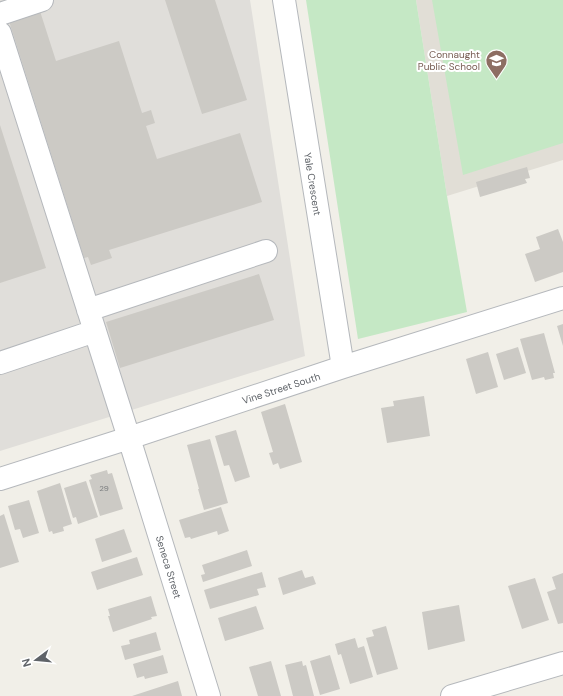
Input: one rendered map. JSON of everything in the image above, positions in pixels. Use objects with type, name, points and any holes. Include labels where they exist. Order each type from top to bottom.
[{"type":"street","points":[[0,14],[42,0]]},
{"type":"street","name":"Yale Crescent","points":[[284,0],[343,367]]},
{"type":"street","name":"Seneca Street","points":[[0,33],[129,438],[209,696]]},
{"type":"street","points":[[88,310],[266,251]]},
{"type":"street","name":"Vine Street South","points":[[0,479],[343,367],[563,298]]},
{"type":"street","points":[[0,363],[95,331]]},
{"type":"street","points":[[452,696],[563,663]]},
{"type":"shaded area","points":[[0,0],[250,0],[305,356],[0,451]]},
{"type":"shaded area","name":"Connaught Public School","points":[[416,0],[563,0],[563,160],[447,196]]},
{"type":"green space","points":[[306,0],[416,0],[467,312],[358,339]]},
{"type":"green space","name":"Connaught Public School","points":[[432,0],[563,0],[563,143],[463,175]]},
{"type":"building","points":[[165,0],[215,0],[247,100],[202,114]]},
{"type":"building","points":[[39,8],[56,61],[119,41],[142,113],[151,110],[155,123],[146,126],[157,159],[240,133],[262,202],[109,250],[112,258],[91,265],[88,257],[84,258],[8,18]]},
{"type":"building","points":[[0,125],[46,268],[0,283]]},
{"type":"building","points":[[527,167],[530,178],[525,179],[527,183],[480,197],[476,182]]},
{"type":"building","points":[[558,229],[563,242],[563,272],[535,282],[525,254],[540,249],[536,237]]},
{"type":"building","points":[[259,274],[274,320],[120,368],[106,322]]},
{"type":"building","points":[[563,324],[563,346],[557,326]]},
{"type":"building","points":[[544,333],[555,373],[553,373],[554,378],[545,380],[544,377],[532,380],[520,339]]},
{"type":"building","points":[[518,347],[526,373],[504,380],[496,354]]},
{"type":"building","points":[[488,352],[498,387],[476,394],[466,359]]},
{"type":"building","points":[[424,396],[430,436],[387,443],[381,408],[394,406],[393,401]]},
{"type":"building","points":[[285,404],[302,462],[280,469],[278,463],[273,465],[269,453],[273,452],[261,412]]},
{"type":"building","points":[[236,430],[250,477],[235,482],[229,465],[224,466],[215,436]]},
{"type":"building","points":[[210,439],[228,503],[204,510],[187,445]]},
{"type":"building","points":[[107,470],[108,474],[112,473],[123,509],[100,516],[89,480],[92,479],[90,475]]},
{"type":"building","points":[[86,481],[98,517],[78,524],[76,517],[73,518],[64,488]]},
{"type":"building","points":[[60,483],[72,524],[63,527],[64,531],[53,534],[52,531],[49,532],[37,491]]},
{"type":"building","points":[[29,500],[39,533],[23,538],[20,529],[15,530],[8,506]]},
{"type":"building","points":[[221,507],[229,531],[218,535],[217,531],[191,539],[190,537],[185,538],[179,520]]},
{"type":"building","points":[[4,514],[19,562],[0,568],[0,516]]},
{"type":"building","points":[[124,529],[132,552],[102,562],[95,539]]},
{"type":"building","points":[[247,550],[252,566],[203,582],[201,575],[205,574],[202,565]]},
{"type":"building","points":[[137,557],[143,575],[97,590],[91,572]]},
{"type":"building","points":[[302,570],[305,578],[313,576],[316,584],[283,595],[278,578]]},
{"type":"building","points":[[262,572],[266,587],[257,589],[259,595],[210,609],[204,590]]},
{"type":"building","points":[[563,573],[563,623],[558,624],[547,592],[556,589],[552,577]]},
{"type":"building","points":[[535,578],[549,620],[522,629],[508,586]]},
{"type":"building","points":[[151,596],[157,616],[113,632],[108,616],[110,616],[108,609]]},
{"type":"building","points":[[459,605],[465,641],[428,650],[422,612]]},
{"type":"building","points":[[256,606],[264,629],[225,641],[218,618]]},
{"type":"building","points":[[386,626],[398,669],[377,675],[366,638],[374,636],[372,630]]},
{"type":"building","points":[[156,632],[161,650],[125,660],[121,646],[130,644],[129,640]]},
{"type":"building","points":[[355,638],[358,648],[364,646],[373,677],[350,684],[341,654],[338,655],[335,644]]},
{"type":"building","points":[[163,655],[168,673],[145,679],[144,676],[137,678],[133,664]]},
{"type":"building","points":[[330,655],[340,689],[320,695],[310,661]]},
{"type":"building","points":[[271,661],[281,696],[258,696],[249,667]]},
{"type":"building","points":[[302,661],[303,666],[306,665],[314,696],[293,696],[285,665]]},
{"type":"building","points":[[178,681],[182,696],[132,696]]},
{"type":"place","name":"Connaught Public School","points":[[496,80]]}]
